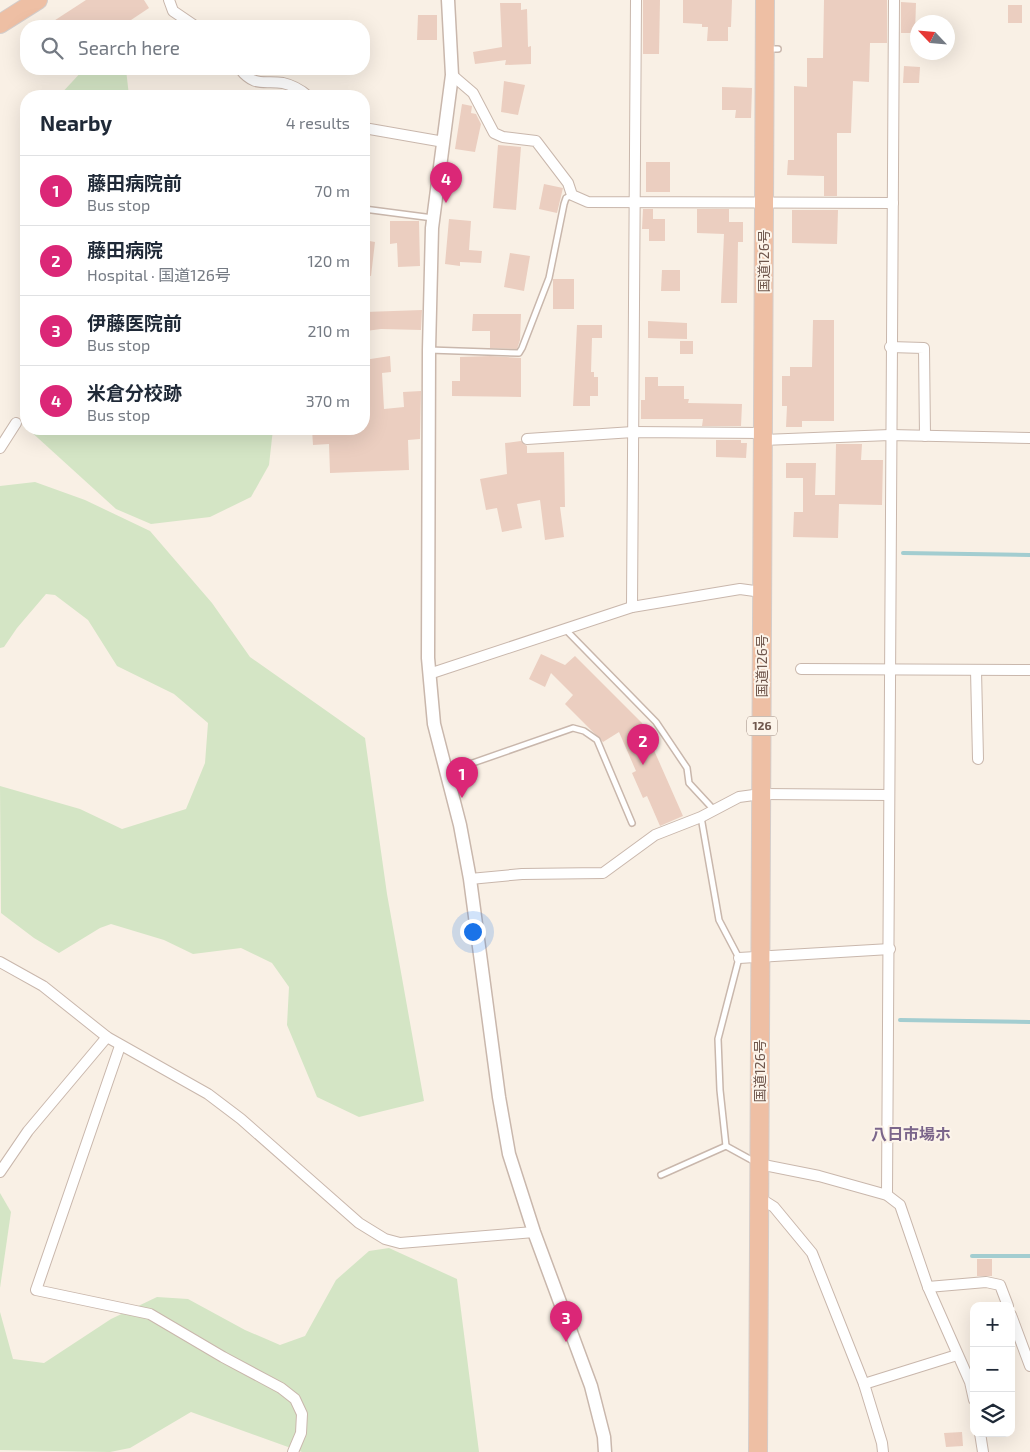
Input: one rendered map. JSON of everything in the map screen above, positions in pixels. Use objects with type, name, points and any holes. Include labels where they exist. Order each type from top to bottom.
[{"type":"highway","points":[[0,24],[38,0]]},
{"type":"highway","name":"国道126号","points":[[758,1452],[764,201],[771,49],[765,0]]},
{"type":"street","points":[[169,0],[173,11],[186,20]]},
{"type":"street","points":[[448,0],[452,75],[433,218],[429,350],[429,674],[434,724],[470,879],[502,1116],[516,1177],[534,1232],[591,1386],[604,1437],[605,1452]]},
{"type":"street","points":[[632,608],[636,0]]},
{"type":"street","points":[[887,1195],[891,669],[890,347],[894,0]]},
{"type":"street","points":[[244,75],[259,84],[283,83],[301,90]]},
{"type":"street","points":[[452,75],[473,93],[494,133],[503,137],[536,141],[543,147],[568,183],[572,195],[588,202],[764,201],[893,203]]},
{"type":"street","points":[[370,129],[444,142]]},
{"type":"street","points":[[890,347],[924,348],[925,436]]},
{"type":"street","points":[[0,448],[16,423]]},
{"type":"street","points":[[527,439],[633,432],[763,436],[890,435],[1030,438]]},
{"type":"street","points":[[429,674],[632,608],[740,589],[762,592]]},
{"type":"street","points":[[800,669],[1030,670]]},
{"type":"street","points":[[976,670],[978,759]]},
{"type":"street","points":[[470,879],[522,874],[603,872],[655,835],[701,817],[739,797],[761,794],[889,795]]},
{"type":"street","points":[[739,958],[890,949]]},
{"type":"street","points":[[0,962],[44,986],[106,1037],[120,1046],[214,1099],[241,1119],[359,1223],[385,1239],[400,1243],[534,1232]]},
{"type":"street","points":[[0,1172],[28,1131],[106,1037]]},
{"type":"street","points":[[120,1046],[36,1290],[150,1314],[223,1357],[281,1388],[295,1399],[302,1414],[301,1433],[293,1452]]},
{"type":"street","points":[[759,1164],[819,1176],[887,1195],[900,1205],[928,1287],[970,1382],[972,1392]]},
{"type":"street","points":[[758,1197],[774,1207],[812,1253],[864,1384],[883,1452]]},
{"type":"street","points":[[928,1287],[986,1282],[1000,1285],[1006,1302]]},
{"type":"street","points":[[1015,1326],[1030,1366]]},
{"type":"street","points":[[864,1384],[957,1355]]},
{"type":"street","points":[[981,1437],[983,1452]]},
{"type":"lane","points":[[429,350],[519,352],[549,278],[564,204],[566,198],[572,195]]},
{"type":"lane","points":[[370,210],[433,218]]},
{"type":"lane","points":[[565,629],[656,722],[687,768],[689,783],[714,810]]},
{"type":"lane","points":[[446,773],[573,728],[584,731],[597,740],[632,823]]},
{"type":"lane","points":[[701,817],[720,920],[739,958],[718,1039],[720,1090],[726,1146]]},
{"type":"lane","points":[[726,1146],[759,1164]]},
{"type":"lane","points":[[661,1174],[726,1146]]},
{"type":"green space","points":[[78,75],[127,75],[128,90],[65,90]]},
{"type":"green space","points":[[35,435],[272,435],[269,465],[251,497],[210,517],[151,524],[116,509]]},
{"type":"green space","points":[[35,482],[85,500],[150,531],[212,603],[250,657],[365,738],[387,894],[424,1101],[359,1117],[317,1097],[287,1025],[289,987],[272,963],[241,948],[193,954],[164,940],[111,924],[100,928],[59,953],[34,938],[1,913],[0,786],[80,809],[122,829],[186,809],[205,763],[208,723],[174,694],[117,666],[88,620],[55,595],[46,594],[17,628],[4,647],[0,648],[0,486]]},
{"type":"green space","points":[[0,1193],[11,1212],[0,1288]]},
{"type":"green space","points":[[389,1248],[457,1279],[479,1452],[302,1452],[191,1412],[130,1448],[110,1452],[0,1450],[0,1312],[13,1359],[44,1363],[111,1319],[157,1297],[188,1299],[245,1330],[280,1345],[305,1336],[336,1280],[369,1251]]},
{"type":"building","points":[[86,0],[144,0],[149,8],[131,20],[55,20]]},
{"type":"building","points":[[643,0],[660,0],[659,54],[643,54]]},
{"type":"building","points":[[683,0],[732,0],[731,27],[728,27],[728,41],[707,41],[708,27],[702,27],[702,24],[683,23]]},
{"type":"building","points":[[824,0],[887,0],[887,43],[870,43],[869,82],[853,81],[851,133],[837,133],[837,196],[824,196],[824,176],[787,175],[788,160],[794,160],[794,86],[807,87],[807,58],[823,58]]},
{"type":"building","points":[[901,2],[916,3],[916,15],[910,15],[910,33],[901,33]]},
{"type":"building","points":[[500,3],[521,3],[521,10],[527,9],[528,47],[531,46],[531,64],[505,65],[506,60],[475,64],[473,52],[502,47]]},
{"type":"building","points":[[1008,5],[1022,5],[1022,23],[1008,23]]},
{"type":"building","points":[[418,15],[437,15],[437,40],[417,40]]},
{"type":"building","points":[[904,66],[920,67],[919,83],[903,83]]},
{"type":"building","points":[[504,81],[525,85],[518,115],[501,112]]},
{"type":"building","points":[[722,87],[752,88],[751,118],[735,118],[736,110],[722,110]]},
{"type":"building","points":[[462,104],[472,106],[471,113],[476,114],[481,124],[475,152],[455,149]]},
{"type":"building","points":[[498,145],[521,147],[516,210],[493,208]]},
{"type":"building","points":[[646,162],[670,162],[670,192],[646,192]]},
{"type":"building","points":[[544,184],[563,188],[557,213],[539,209]]},
{"type":"building","points":[[643,209],[653,209],[653,219],[665,219],[665,241],[649,241],[649,229],[642,229]]},
{"type":"building","points":[[697,209],[729,209],[729,222],[743,222],[743,242],[738,242],[737,303],[721,303],[724,234],[697,233]]},
{"type":"building","points":[[792,210],[838,210],[837,244],[792,243]]},
{"type":"building","points":[[449,219],[471,221],[469,250],[482,251],[481,263],[460,262],[460,266],[445,264]]},
{"type":"building","points":[[390,221],[419,221],[420,266],[398,267],[397,243],[390,244]]},
{"type":"building","points":[[370,241],[375,242],[370,276]]},
{"type":"building","points":[[510,253],[530,256],[524,291],[504,287]]},
{"type":"building","points":[[662,270],[680,270],[680,291],[661,291]]},
{"type":"building","points":[[553,279],[574,279],[574,309],[553,309]]},
{"type":"building","points":[[422,310],[421,330],[370,330],[370,312]]},
{"type":"building","points":[[473,314],[521,314],[520,340],[517,349],[490,348],[490,331],[472,331]]},
{"type":"building","points":[[813,320],[834,320],[834,421],[802,421],[802,427],[786,427],[787,406],[782,406],[782,376],[790,376],[790,367],[812,367]]},
{"type":"building","points":[[648,321],[687,323],[687,339],[648,338]]},
{"type":"building","points":[[577,325],[602,325],[602,338],[592,338],[591,372],[594,372],[594,377],[598,377],[598,396],[590,396],[590,406],[573,406]]},
{"type":"building","points":[[680,341],[693,341],[693,354],[680,354]]},
{"type":"building","points":[[390,356],[391,372],[382,373],[384,409],[404,407],[403,392],[421,391],[420,439],[408,440],[409,470],[330,473],[329,444],[313,445],[312,435],[370,435],[370,359]]},
{"type":"building","points":[[460,357],[521,358],[521,397],[452,396],[452,381],[460,381]]},
{"type":"building","points":[[645,377],[658,377],[658,386],[684,386],[684,399],[689,399],[688,403],[742,404],[741,426],[702,426],[703,419],[641,419],[641,400],[645,400]]},
{"type":"building","points":[[716,440],[741,440],[741,443],[747,443],[746,458],[716,457]]},
{"type":"building","points":[[521,441],[527,446],[527,453],[564,452],[565,507],[560,507],[564,537],[545,540],[540,500],[517,504],[522,528],[502,532],[497,508],[486,510],[480,479],[507,474],[505,443]]},
{"type":"building","points":[[836,444],[862,444],[861,460],[883,460],[882,505],[839,504],[838,538],[793,537],[794,512],[803,512],[803,478],[786,478],[786,463],[816,463],[815,495],[835,495]]},
{"type":"building","points":[[541,654],[565,665],[575,656],[642,723],[683,816],[660,826],[647,796],[643,798],[632,773],[636,771],[619,732],[603,742],[565,704],[573,695],[551,673],[545,687],[529,679]]},
{"type":"building","points":[[977,1259],[992,1259],[992,1276],[977,1276]]},
{"type":"building","points":[[962,1432],[963,1446],[946,1447],[944,1433]]},
{"type":"waterway","points":[[903,553],[1030,555]]},
{"type":"waterway","points":[[900,1020],[1030,1022]]},
{"type":"waterway","points":[[972,1256],[1030,1256]]},
{"type":"place","name":"米倉分校跡","points":[[446,203]]},
{"type":"place","name":"藤田病院","points":[[643,765]]},
{"type":"place","name":"藤田病院前","points":[[462,798]]},
{"type":"place","name":"伊藤医院前","points":[[566,1342]]},
{"type":"district","name":"八日市場ホ","points":[[911,1134]]}]
